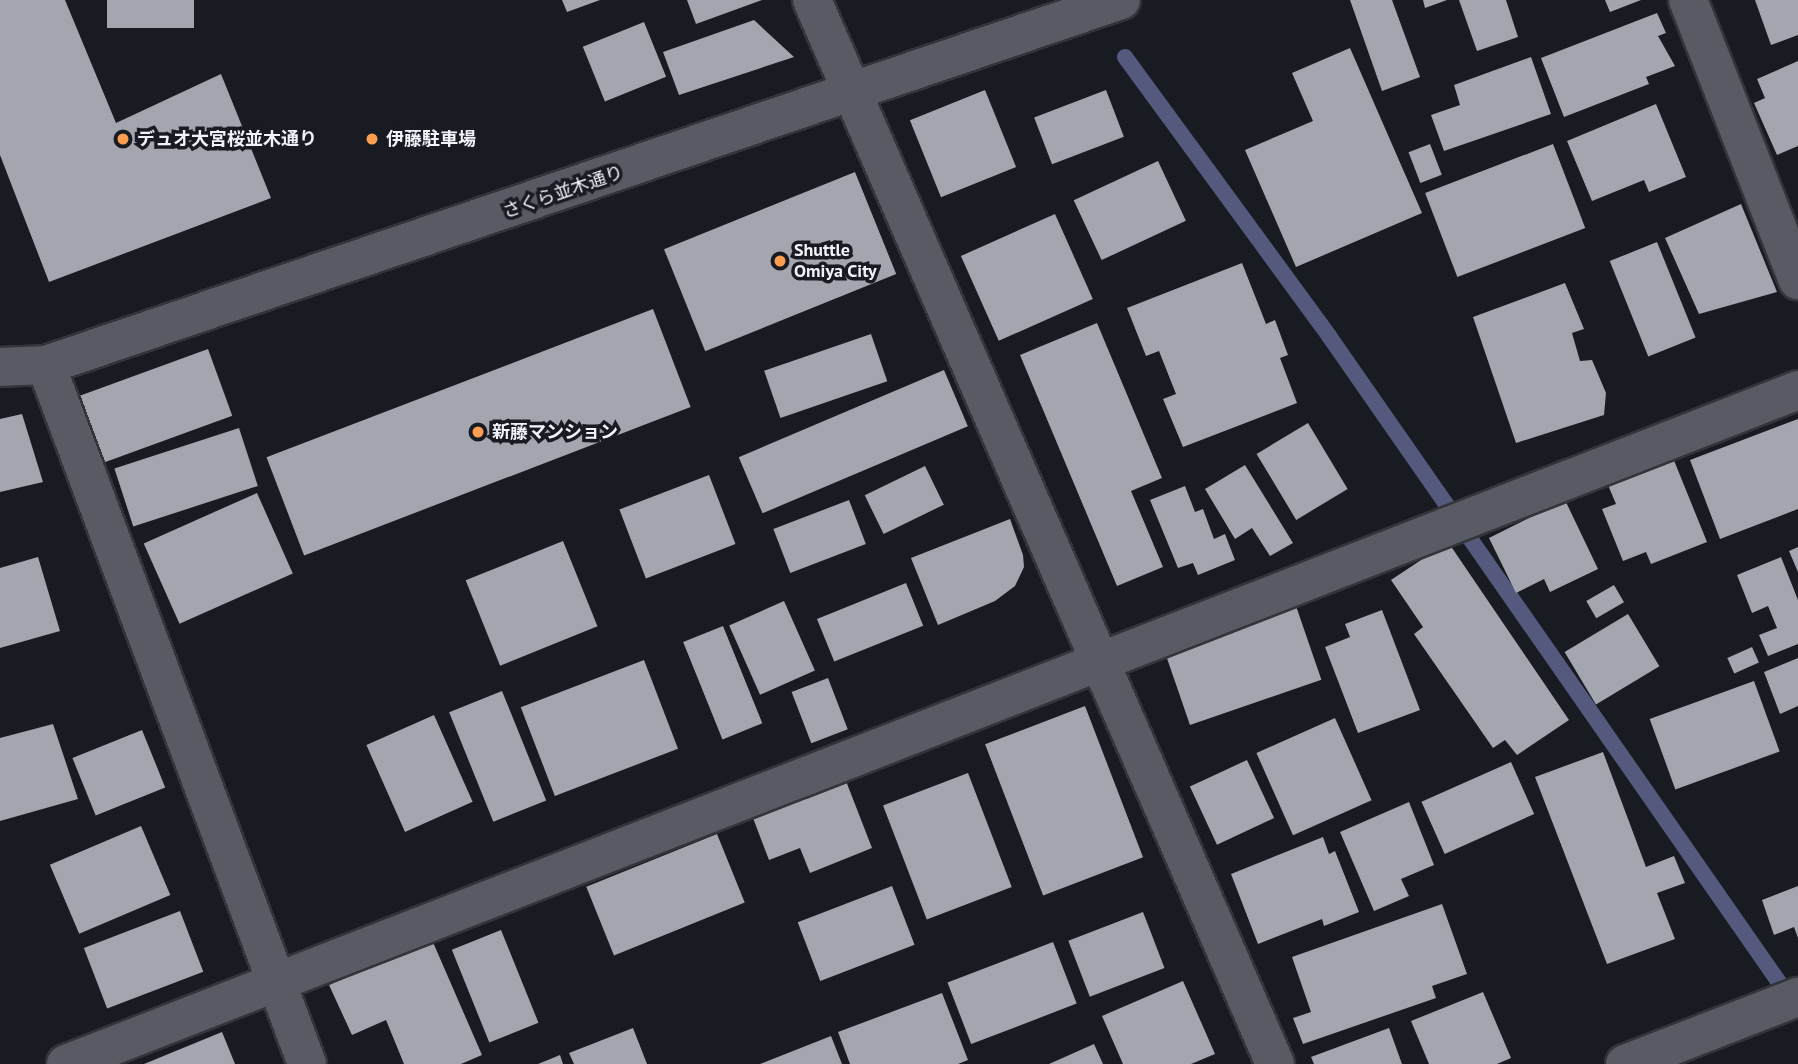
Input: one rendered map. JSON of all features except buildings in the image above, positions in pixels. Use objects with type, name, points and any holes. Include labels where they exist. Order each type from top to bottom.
[{"type":"street","points":[[812,0],[1098,664],[1275,1064]]},
{"type":"street","name":"さくら並木通り","points":[[3,360],[46,365],[853,94],[1121,0]]},
{"type":"street","points":[[1688,0],[1798,280]]},
{"type":"street","points":[[46,365],[307,1064]]},
{"type":"street","points":[[66,1064],[1798,390]]},
{"type":"street","points":[[1625,1064],[1798,998]]},
{"type":"waterway","points":[[1125,57],[1329,336],[1792,1001]]},
{"type":"place","name":"デュオ大宮桜並木通り","points":[[123,139]]},
{"type":"place","name":"伊藤駐車場","points":[[372,139]]},
{"type":"place","name":"Shuttle Omiya City","points":[[780,261]]},
{"type":"place","name":"新藤マンション","points":[[478,432]]}]
